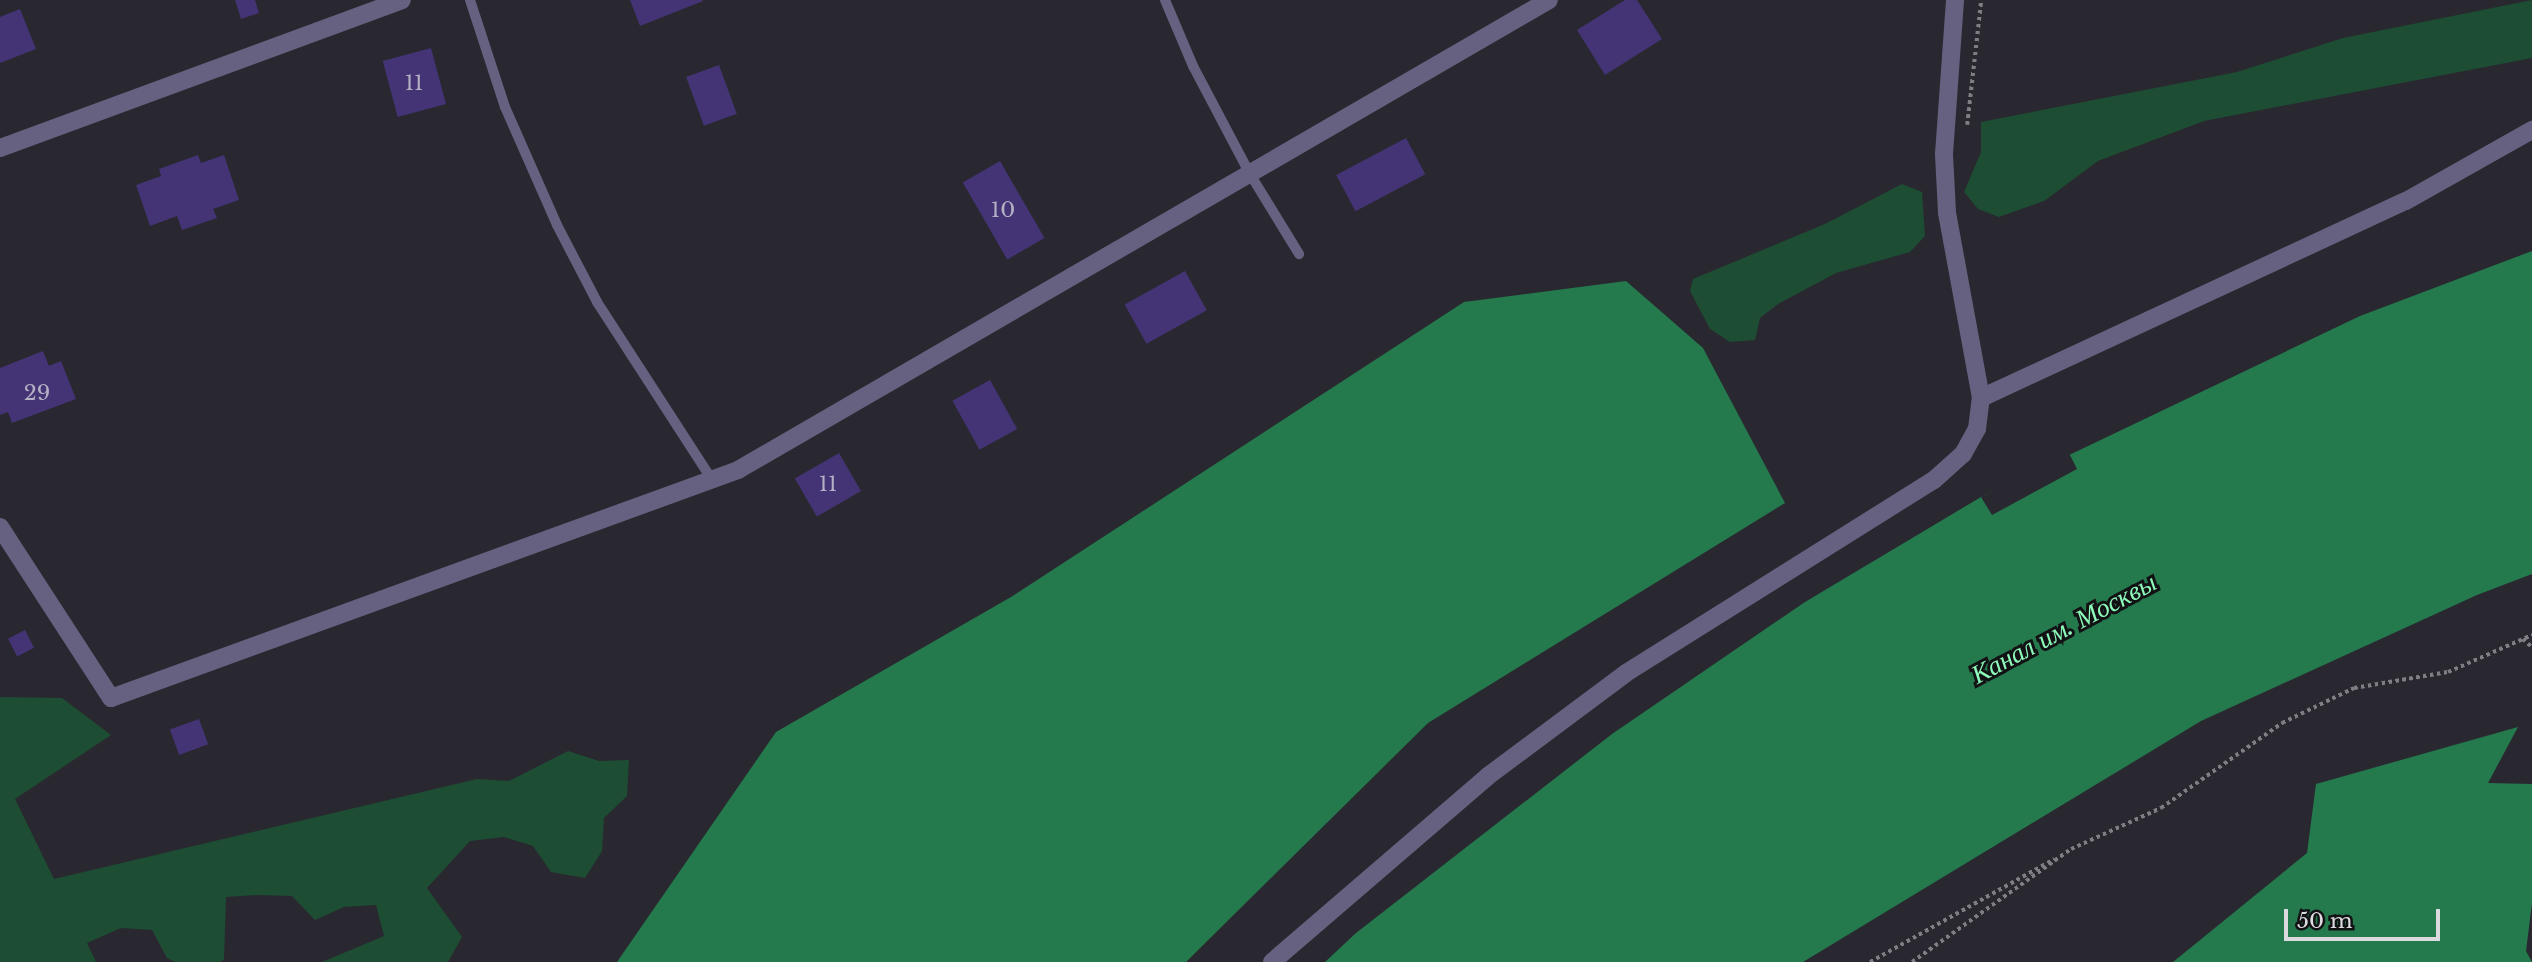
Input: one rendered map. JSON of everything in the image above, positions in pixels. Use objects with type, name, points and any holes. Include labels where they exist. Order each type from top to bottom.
[{"type":"street","points":[[0,148],[402,0]]},
{"type":"street","points":[[0,527],[111,698],[713,481],[1549,0]]},
{"type":"street","points":[[1272,962],[1488,776],[1626,673],[1934,480],[1963,454],[1977,429],[1980,398],[1947,212],[1944,154],[1955,0]]},
{"type":"street","points":[[1980,398],[2406,201],[2532,130]]},
{"type":"lane","points":[[470,0],[505,107],[557,225],[597,302],[713,481]]},
{"type":"lane","points":[[1165,0],[1193,66],[1250,174],[1299,254]]},
{"type":"path","points":[[1870,962],[2071,849],[2161,808],[2282,723],[2354,688],[2448,672],[2532,635]]},
{"type":"path","points":[[2523,639],[2532,647]]},
{"type":"path","points":[[1912,962],[2071,849]]},
{"type":"shaded area","points":[[2532,0],[2532,58],[2204,121],[2098,161],[2044,201],[1999,217],[1978,209],[1964,192],[1981,152],[1981,122],[2237,72],[2343,38]]},
{"type":"shaded area","points":[[1902,184],[1922,192],[1925,236],[1910,252],[1836,273],[1778,304],[1760,318],[1755,340],[1730,342],[1710,329],[1690,291],[1693,279],[1825,224]]},
{"type":"shaded area","points":[[0,697],[62,698],[111,735],[15,799],[54,879],[477,779],[509,781],[568,751],[599,761],[629,760],[627,796],[604,818],[602,851],[585,878],[551,872],[533,846],[504,837],[470,841],[427,888],[462,937],[448,962],[322,962],[384,936],[376,905],[344,907],[315,920],[292,896],[257,895],[226,897],[224,960],[219,962],[175,962],[167,958],[152,930],[121,928],[87,943],[96,962],[0,962]]},
{"type":"water","name":"Канал им. Москвы","points":[[2532,251],[2532,574],[2477,595],[2201,721],[1803,962],[1325,962],[1356,933],[1612,734],[1805,602],[1981,497],[2360,316]]},
{"type":"water","points":[[1626,281],[1703,348],[1785,503],[1428,723],[1186,962],[617,962],[776,732],[1011,597],[1464,302]]},
{"type":"water","points":[[2518,727],[2488,783],[2532,784],[2532,903],[2526,951],[2532,962],[2173,962],[2307,853],[2316,784]]},
{"type":"pier","points":[[2069,453],[2077,469],[1992,515],[1981,497]]},
{"type":"building","points":[[235,0],[255,0],[259,13],[241,19]]},
{"type":"building","points":[[630,0],[702,0],[703,1],[640,26]]},
{"type":"building","points":[[1625,0],[1637,0],[1662,39],[1605,75],[1577,30]]},
{"type":"building","points":[[20,9],[36,49],[0,63],[0,17]]},
{"type":"building","points":[[431,48],[446,104],[398,117],[383,61]]},
{"type":"building","points":[[719,65],[737,114],[704,126],[686,77]]},
{"type":"building","points":[[1406,138],[1425,174],[1355,211],[1336,175]]},
{"type":"building","points":[[198,155],[201,163],[224,155],[239,200],[213,209],[217,218],[182,230],[177,216],[150,226],[136,185],[161,176],[159,169]]},
{"type":"building","points":[[1000,161],[1044,238],[1007,260],[963,182]]},
{"type":"building","points":[[1185,271],[1207,310],[1146,344],[1125,304]]},
{"type":"building","points":[[43,351],[49,366],[61,361],[76,399],[12,423],[8,412],[0,415],[0,368]]},
{"type":"building","points":[[990,380],[1017,429],[980,450],[952,401]]},
{"type":"building","points":[[839,453],[861,491],[817,517],[795,478]]},
{"type":"building","points":[[25,630],[34,648],[17,656],[8,639]]},
{"type":"building","points":[[199,719],[208,744],[179,755],[170,730]]}]
